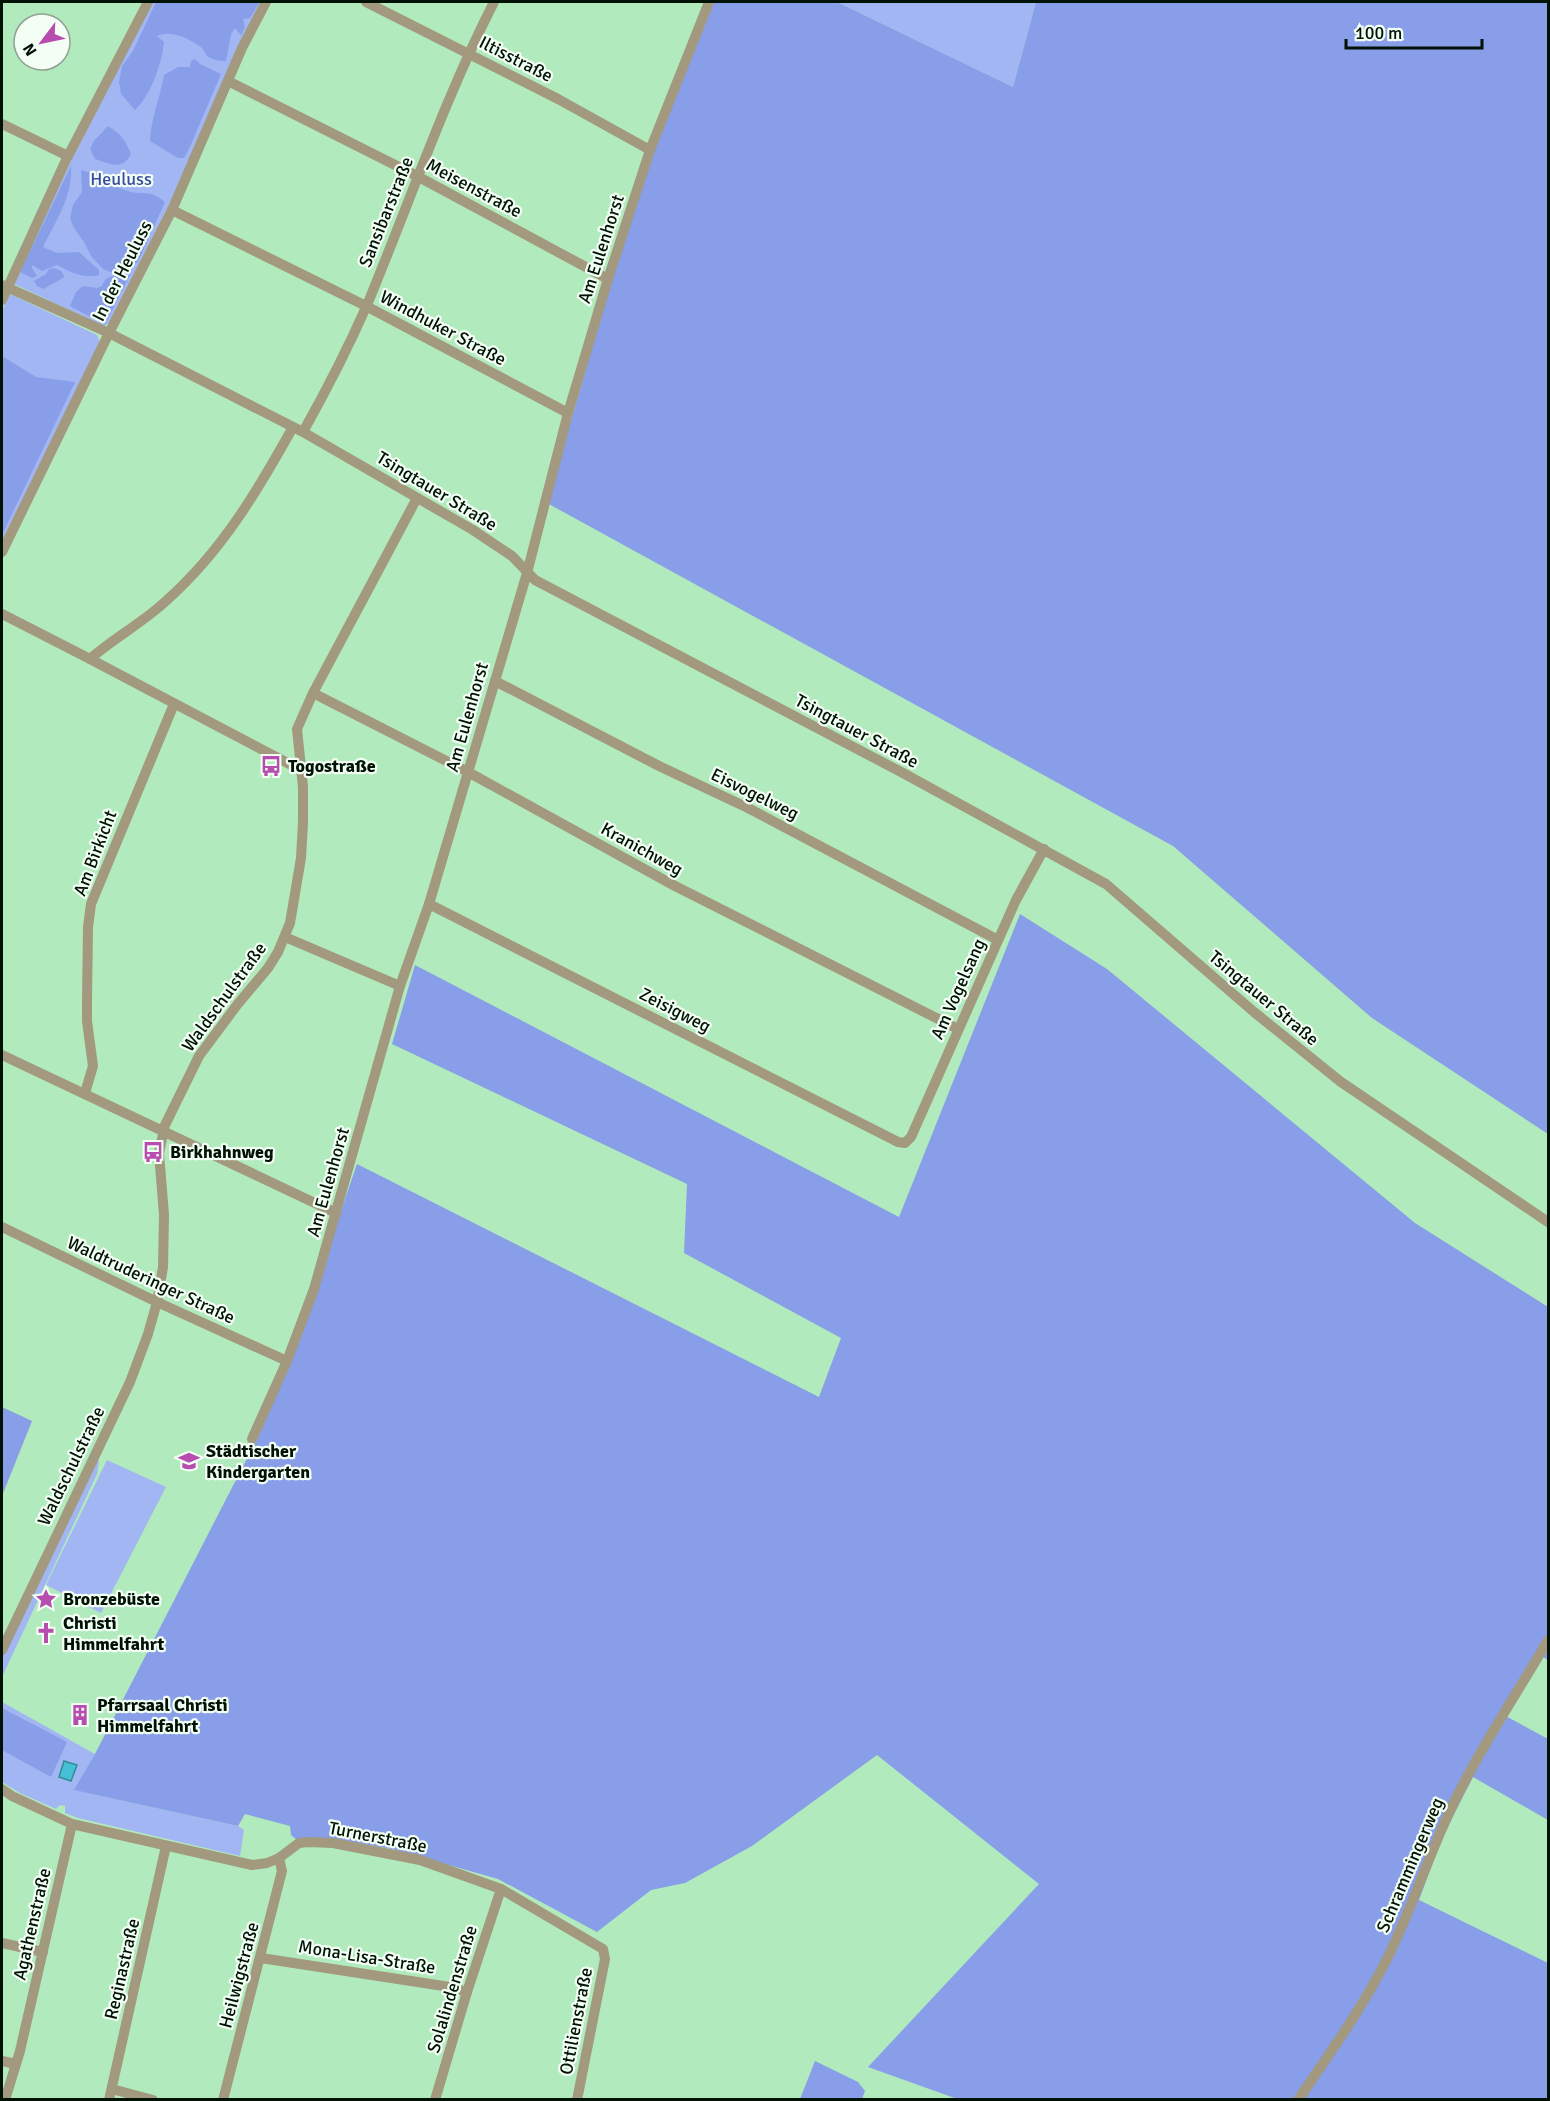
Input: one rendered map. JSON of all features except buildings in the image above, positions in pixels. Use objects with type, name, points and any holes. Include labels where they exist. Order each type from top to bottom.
[{"type":"street","points":[[2,300],[4,286],[148,2]]},
{"type":"street","name":"In der Heuluss","points":[[2,552],[172,210],[228,81],[266,2]]},
{"type":"street","name":"Iltisstraße","points":[[366,2],[468,53],[650,150]]},
{"type":"street","name":"Sansibarstraße","points":[[90,658],[165,603],[205,563],[326,391],[366,306],[468,53],[494,2]]},
{"type":"street","name":"Am Eulenhorst","points":[[252,1439],[287,1361],[314,1289],[400,986],[429,904],[527,573],[568,413],[608,279],[650,150],[709,2]]},
{"type":"street","name":"Meisenstraße","points":[[228,81],[417,176],[608,279]]},
{"type":"street","points":[[2,124],[68,156]]},
{"type":"street","name":"Windhuker Straße","points":[[172,210],[366,306],[568,413]]},
{"type":"street","name":"Tsingtauer Straße","points":[[4,286],[109,333],[298,429],[473,530],[512,556],[535,580],[1106,884],[1254,1012],[1341,1082],[1548,1222]]},
{"type":"street","name":"Waldschulstraße","points":[[2,1650],[130,1382],[145,1342],[157,1302],[163,1254],[164,1215],[159,1153],[162,1132],[199,1056],[237,1005],[260,981],[278,952],[293,913],[301,858],[303,819],[297,729],[313,693],[417,498]]},
{"type":"street","points":[[2,615],[90,658],[301,770]]},
{"type":"street","name":"Eisvogelweg","points":[[495,681],[648,761],[748,808],[998,940]]},
{"type":"street","name":"Kranichweg","points":[[313,693],[468,772],[675,886],[958,1029]]},
{"type":"street","name":"Am Birkicht","points":[[85,1093],[93,1066],[87,1011],[86,962],[91,904],[174,704]]},
{"type":"street","name":"Am Vogelsang","points":[[905,1143],[911,1137],[1016,900],[1044,849]]},
{"type":"street","name":"Zeisigweg","points":[[429,904],[887,1137],[905,1143]]},
{"type":"street","points":[[285,937],[400,986]]},
{"type":"street","points":[[2,1055],[336,1214]]},
{"type":"street","name":"Waldtruderinger Straße","points":[[2,1227],[157,1302],[287,1361]]},
{"type":"street","name":"Schrammingerweg","points":[[1299,2100],[1372,1988],[1414,1902],[1441,1830],[1465,1781],[1548,1640]]},
{"type":"street","name":"Turnerstraße","points":[[2,1789],[72,1824],[252,1865],[267,1863],[279,1858],[299,1843],[333,1843],[420,1860],[501,1889],[603,1949]]},
{"type":"street","name":"Agathenstraße","points":[[5,2100],[16,2064],[72,1824]]},
{"type":"street","name":"Reginastraße","points":[[110,2094],[166,1846]]},
{"type":"street","name":"Heilwigstraße","points":[[223,2100],[282,1871],[279,1858]]},
{"type":"street","name":"Solalindenstraße","points":[[435,2100],[501,1889]]},
{"type":"street","points":[[2,1943],[43,1952]]},
{"type":"street","name":"Ottilienstraße","points":[[577,2100],[605,1959],[603,1949]]},
{"type":"street","name":"Mona-Lisa-Straße","points":[[261,1958],[450,1987],[467,1992]]},
{"type":"street","points":[[2,2061],[16,2064]]},
{"type":"street","points":[[110,2094],[153,2100]]},
{"type":"green space","name":"Heuluss","points":[[152,2],[260,2],[168,207],[110,322],[104,326],[14,284],[72,159]]},
{"type":"green space","points":[[837,2],[1036,2],[1013,87]]},
{"type":"green space","points":[[8,295],[97,335],[100,342],[2,541],[2,312]]},
{"type":"green space","points":[[94,1454],[99,1461],[97,1474],[2,1677],[2,1650]]},
{"type":"green space","points":[[107,1460],[166,1487],[101,1613],[46,1585]]},
{"type":"green space","points":[[2,1702],[95,1754],[75,1790],[238,1826],[244,1830],[240,1856],[78,1818],[65,1813],[65,1806],[60,1805],[56,1809],[2,1782]]},
{"type":"shaded area","points":[[156,2],[260,2],[250,18],[243,19],[245,27],[241,35],[235,28],[231,34],[226,61],[209,57],[202,48],[180,36],[162,34],[157,36],[164,42],[161,59],[151,87],[135,110],[121,94],[119,82],[122,66],[133,51]]},
{"type":"shaded area","points":[[714,2],[837,2],[1013,87],[1036,2],[1548,2],[1548,1134],[1372,1018],[1173,846],[547,503],[612,280],[656,146]]},
{"type":"shaded area","points":[[195,59],[200,64],[221,74],[189,149],[184,158],[178,158],[150,141],[152,124],[164,75],[178,67],[190,67],[191,61]]},
{"type":"shaded area","points":[[108,126],[122,138],[131,154],[119,165],[95,159],[90,149]]},
{"type":"shaded area","points":[[71,166],[66,198],[43,247],[57,253],[79,252],[99,270],[99,275],[83,275],[57,265],[42,271],[32,265],[37,276],[32,278],[20,272]]},
{"type":"shaded area","points":[[81,170],[97,175],[125,190],[149,193],[165,202],[138,262],[120,272],[113,273],[103,269],[91,256],[70,218],[73,205],[82,192]]},
{"type":"shaded area","points":[[54,268],[61,271],[63,278],[43,289],[37,286],[34,281],[46,274],[49,269]]},
{"type":"shaded area","points":[[132,271],[105,325],[70,306],[76,292],[83,286],[97,288],[110,277]]},
{"type":"shaded area","points":[[2,356],[36,377],[75,382],[2,535]]},
{"type":"shaded area","points":[[1020,914],[1107,969],[1415,1223],[1548,1307],[1548,1660],[1543,1657],[1500,1713],[1548,1739],[1548,1820],[1473,1777],[1442,1838],[1419,1900],[1548,1963],[1548,2099],[960,2100],[868,2067],[1039,1884],[877,1755],[752,1846],[685,1883],[651,1890],[597,1932],[498,1879],[392,1849],[335,1839],[298,1841],[291,1835],[290,1826],[245,1814],[238,1826],[74,1790],[95,1754],[257,1439],[290,1360],[357,1164],[819,1397],[841,1338],[684,1253],[687,1184],[392,1044],[415,965],[899,1217]]},
{"type":"shaded area","points":[[2,1407],[32,1421],[2,1496]]},
{"type":"shaded area","points":[[2,1708],[67,1742],[51,1777],[2,1750]]},
{"type":"shaded area","points":[[64,1761],[77,1765],[71,1781],[59,1777]]},
{"type":"shaded area","points":[[815,2061],[858,2082],[865,2091],[862,2099],[800,2099]]},
{"type":"place","name":"Togostraße","points":[[271,766]]},
{"type":"place","name":"Birkhahnweg","points":[[153,1152]]},
{"type":"place","name":"Städtischer Kindergarten","points":[[189,1461]]},
{"type":"place","name":"Bronzebüste","points":[[46,1599]]},
{"type":"place","name":"Christi Himmelfahrt","points":[[46,1633]]},
{"type":"place","name":"Pfarrsaal Christi Himmelfahrt","points":[[80,1715]]}]
